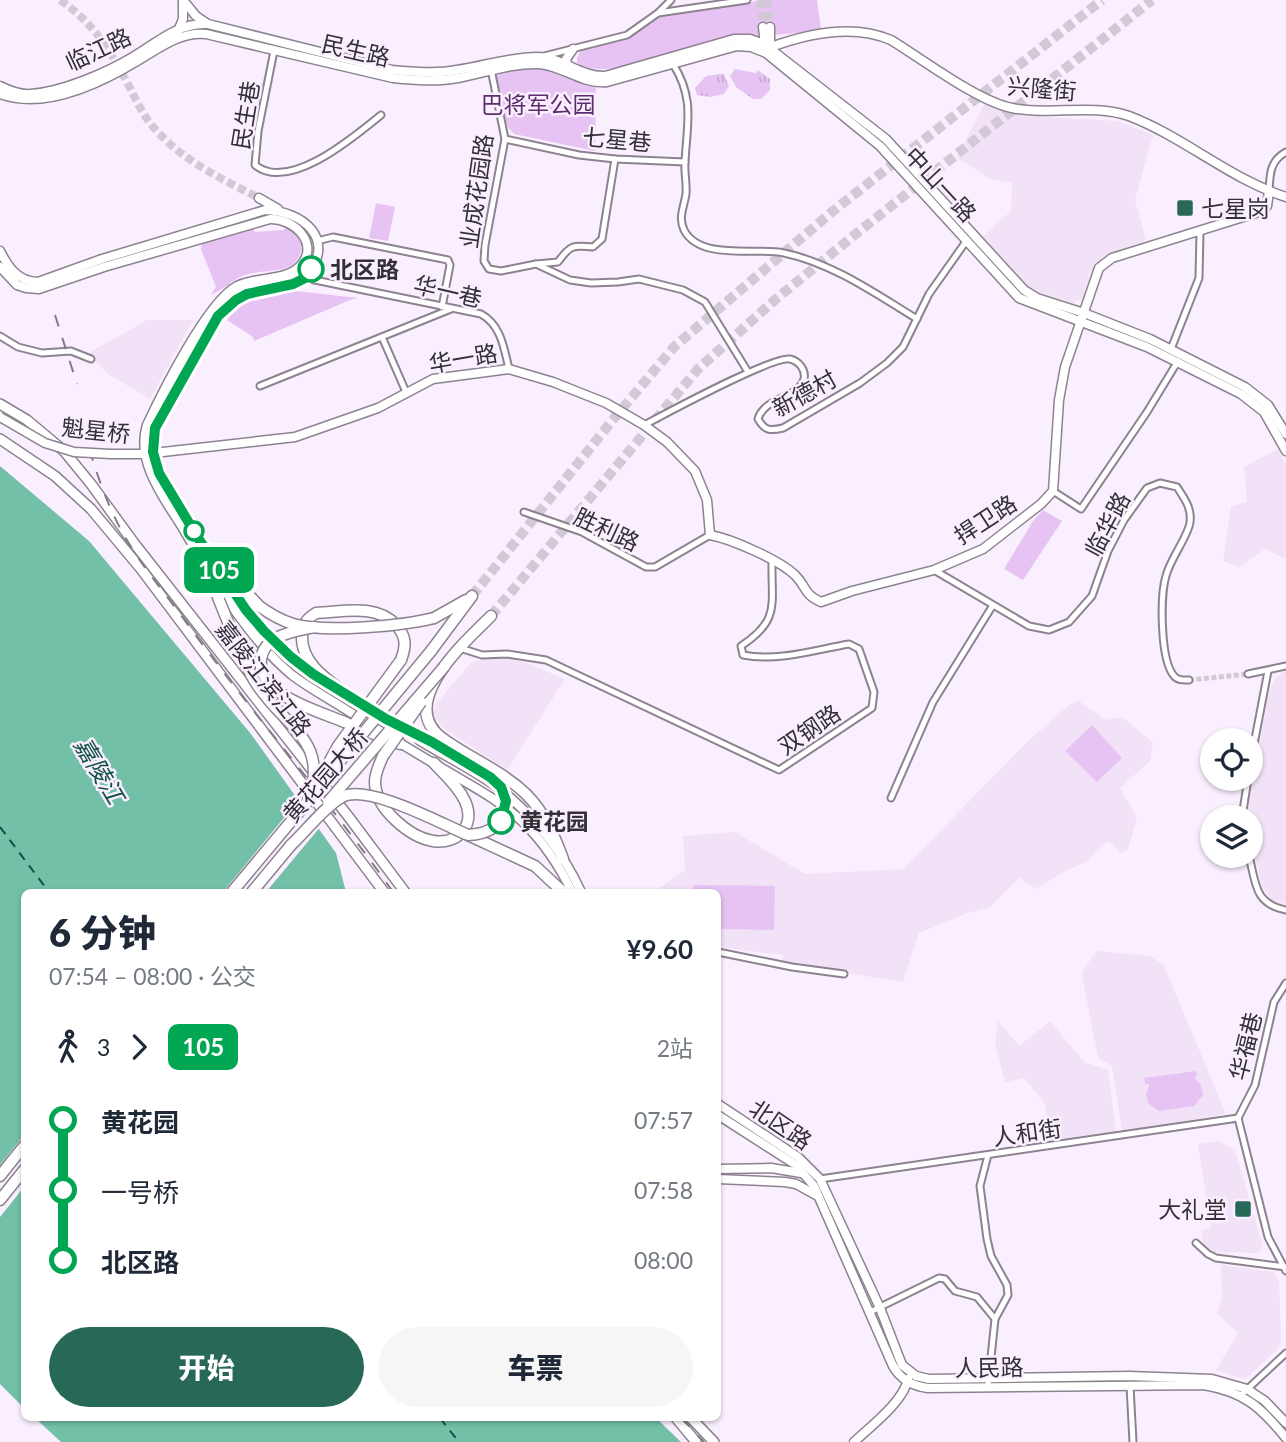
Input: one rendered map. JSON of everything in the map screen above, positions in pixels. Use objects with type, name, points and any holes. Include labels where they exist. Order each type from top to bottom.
[{"type":"highway","points":[[204,547],[260,606],[276,618],[294,625],[314,627]]},
{"type":"highway","points":[[206,565],[255,681],[309,747],[315,763],[315,782],[308,801]]},
{"type":"highway","name":"黄花园大桥","points":[[235,889],[431,651],[472,596],[434,618],[412,624],[314,627]]},
{"type":"highway","points":[[308,801],[338,746],[401,660],[406,647],[403,633],[390,619],[378,613],[316,613],[304,623],[302,635],[306,655],[322,676],[348,695]]},
{"type":"highway","name":"黄花园大桥","points":[[254,889],[458,650],[491,616]]},
{"type":"highway","points":[[314,627],[289,632],[267,645],[262,653],[261,672],[266,683],[277,692],[400,744]]},
{"type":"highway","points":[[434,763],[455,786],[466,803],[469,816],[467,826],[459,837],[444,841],[431,841],[410,831],[396,820],[380,799],[375,785],[376,772],[383,756],[444,667]]},
{"type":"highway","points":[[433,685],[426,703],[428,722],[441,737],[503,776],[537,807],[552,830],[563,859]]},
{"type":"highway","points":[[386,719],[432,742],[490,777],[504,793],[506,807],[497,826],[485,833],[468,835]]},
{"type":"highway","points":[[291,845],[339,799],[354,793],[375,795],[523,859],[535,866],[560,889]]},
{"type":"highway","points":[[0,1176],[21,1150]]},
{"type":"highway","points":[[0,1200],[21,1174]]},
{"type":"main road","name":"民生路","points":[[183,0],[196,16],[208,24],[392,70],[420,73],[456,71],[538,61]]},
{"type":"main road","points":[[170,42],[183,19],[183,0]]},
{"type":"main road","name":"临江路","points":[[0,86],[23,94],[51,90],[96,75],[179,29],[189,25],[208,24]]},
{"type":"main road","points":[[766,27],[767,48]]},
{"type":"main road","name":"民生路","points":[[170,42],[188,34],[200,33],[393,78],[419,81],[456,78],[491,66]]},
{"type":"main road","name":"兴隆街","points":[[767,48],[815,34],[878,34],[1000,105],[1024,110],[1121,113],[1269,191],[1286,197]]},
{"type":"main road","name":"中山一路","points":[[577,74],[605,76],[734,39],[750,39],[767,48],[886,139],[1024,290],[1178,361],[1253,401],[1271,421],[1286,451]]},
{"type":"main road","name":"临江路","points":[[0,94],[22,100],[51,97],[99,81],[170,42]]},
{"type":"main road","name":"中山一路","points":[[538,61],[596,83],[737,46],[767,48],[880,146],[1019,298],[1033,305],[1083,317],[1171,349],[1258,395],[1277,417],[1286,433]]},
{"type":"main road","points":[[567,67],[566,59],[576,48]]},
{"type":"main road","points":[[576,48],[572,59],[577,74]]},
{"type":"main road","points":[[538,61],[567,67],[577,74]]},
{"type":"main road","points":[[1052,491],[1065,367],[1095,275],[1105,262],[1112,258],[1262,210],[1269,200],[1269,191]]},
{"type":"main road","points":[[258,198],[308,223],[317,241],[317,254],[305,278],[293,284],[247,294],[218,316],[158,421],[149,453],[165,486],[246,610],[281,648]]},
{"type":"main road","points":[[0,251],[18,276],[38,282],[53,279],[102,259],[265,210],[280,210]]},
{"type":"main road","points":[[265,210],[263,215],[285,221],[300,231],[305,240],[306,256],[301,266],[294,271],[249,281],[235,287],[210,311],[151,416],[144,435],[159,490],[240,617],[294,676],[400,744],[492,798],[522,821],[555,861],[570,889]]},
{"type":"main road","points":[[0,267],[17,285],[39,289],[104,267],[270,219]]},
{"type":"main road","name":"华一路","points":[[149,453],[295,437],[378,408],[433,379],[509,369],[553,382],[606,403],[644,425],[678,452],[695,471],[707,500],[710,535]]},
{"type":"main road","name":"嘉陵江滨江路","points":[[0,404],[27,420],[64,451],[403,889]]},
{"type":"main road","name":"魁星桥","points":[[0,417],[45,443],[74,452],[149,453]]},
{"type":"main road","name":"嘉陵江滨江路","points":[[0,439],[55,476],[91,509],[141,569],[382,889]]},
{"type":"main road","name":"捍卫路","points":[[772,561],[796,575],[808,597],[821,602],[852,591],[934,570],[983,549],[1041,504],[1052,491]]},
{"type":"main road","points":[[710,535],[738,543],[772,561]]},
{"type":"main road","points":[[263,645],[261,638],[264,635],[313,674],[505,793],[537,825],[563,859],[579,889]]},
{"type":"main road","name":"北区路","points":[[721,1106],[784,1148],[811,1168],[820,1179]]},
{"type":"main road","name":"北区路","points":[[721,1117],[794,1168]]},
{"type":"main road","points":[[762,1179],[786,1175],[794,1168],[794,1159],[784,1148]]},
{"type":"main road","points":[[721,1169],[794,1168],[805,1175],[820,1179],[829,1193],[906,1370],[908,1383],[898,1398],[854,1442]]},
{"type":"main road","points":[[805,1175],[821,1198],[896,1372],[908,1383]]},
{"type":"main road","points":[[721,1179],[762,1179],[796,1184],[821,1198]]},
{"type":"main road","name":"人民路","points":[[906,1370],[929,1379],[989,1382],[1212,1379],[1265,1402],[1286,1423]]},
{"type":"main road","name":"人民路","points":[[908,1383],[928,1388],[989,1382]]},
{"type":"main road","name":"人民路","points":[[1244,1392],[1286,1438]]},
{"type":"main road","points":[[678,1421],[696,1442]]},
{"type":"main road","points":[[694,1421],[714,1442]]},
{"type":"street","points":[[538,61],[576,48],[627,36],[671,0]]},
{"type":"street","points":[[658,13],[747,0]]},
{"type":"street","name":"民生巷","points":[[274,51],[258,131],[255,165],[260,169],[290,173],[337,150],[381,115]]},
{"type":"street","points":[[673,64],[687,90],[686,192],[680,218],[685,231],[694,242],[706,247],[784,253],[844,275],[917,319]]},
{"type":"street","name":"业成花园路","points":[[491,66],[505,139],[484,261],[489,269],[501,271],[537,264]]},
{"type":"street","name":"七星巷","points":[[505,139],[579,155],[685,162]]},
{"type":"street","points":[[1269,191],[1274,160],[1286,152]]},
{"type":"street","points":[[537,264],[558,262],[568,249],[575,246],[593,247],[601,239],[615,159]]},
{"type":"street","points":[[1171,349],[1199,278],[1200,232]]},
{"type":"street","points":[[317,241],[333,237],[448,260],[450,265],[442,307]]},
{"type":"street","name":"新德村","points":[[644,425],[748,372],[779,360],[790,359],[800,365],[804,381],[800,387],[766,406],[760,411],[758,419],[762,427],[771,431],[783,428],[860,383],[903,347],[929,294],[967,240]]},
{"type":"street","points":[[537,264],[570,280],[591,283],[639,279],[694,294],[705,302],[748,372]]},
{"type":"street","name":"华一巷","points":[[305,278],[481,314],[489,318],[503,342],[509,369]]},
{"type":"street","points":[[260,386],[451,309]]},
{"type":"street","points":[[0,336],[18,347],[42,353],[71,351],[91,359]]},
{"type":"street","points":[[382,337],[406,392]]},
{"type":"street","name":"临华路","points":[[1052,491],[1081,509],[1178,361]]},
{"type":"street","name":"临华路","points":[[934,570],[1029,626],[1049,630],[1069,622],[1092,596],[1108,551],[1124,520],[1146,488],[1160,483],[1177,487],[1189,506],[1190,524],[1172,556],[1164,579],[1163,626],[1166,656],[1173,676],[1180,680],[1189,680]]},
{"type":"street","name":"胜利路","points":[[524,512],[582,532],[646,567],[655,567],[710,535]]},
{"type":"street","name":"双钢路","points":[[458,650],[482,655],[507,654],[546,660],[779,770],[872,708],[874,692],[859,649],[849,644],[782,656],[754,657],[743,654],[741,646],[759,634],[771,615],[772,561]]},
{"type":"street","points":[[891,797],[933,702],[993,605]]},
{"type":"street","points":[[1248,674],[1286,666]]},
{"type":"street","points":[[1257,728],[1268,671]]},
{"type":"street","points":[[1252,868],[1260,896],[1270,906],[1286,910]]},
{"type":"street","points":[[721,953],[844,974]]},
{"type":"street","name":"华福巷","points":[[1238,1118],[1255,1085],[1274,1002],[1286,983]]},
{"type":"street","points":[[1238,1118],[1268,1237],[1285,1268]]},
{"type":"street","name":"人和街","points":[[820,1179],[1238,1118]]},
{"type":"street","points":[[988,1155],[980,1186],[988,1248],[1008,1290],[1007,1299],[995,1319],[989,1382]]},
{"type":"street","points":[[1196,1243],[1216,1258],[1285,1268]]},
{"type":"street","points":[[870,1312],[939,1278],[945,1279],[955,1291],[977,1297],[995,1319]]},
{"type":"street","points":[[1244,1392],[1286,1353]]},
{"type":"street","points":[[1130,1380],[1133,1442]]},
{"type":"shaded area","points":[[985,103],[1026,116],[1118,121],[1153,135],[1135,200],[1146,240],[1102,258],[1090,273],[1083,298],[1073,303],[1027,285],[982,237],[1011,211],[1012,183],[990,179],[957,157]]},
{"type":"shaded area","points":[[147,320],[193,320],[150,399],[108,374],[87,354]]},
{"type":"shaded area","points":[[1278,449],[1286,465],[1286,556],[1283,558],[1265,549],[1239,567],[1223,561],[1231,506],[1247,502],[1244,467]]},
{"type":"shaded area","points":[[494,657],[524,662],[565,679],[507,770],[444,729],[435,718],[434,711],[436,704],[467,667],[474,661]]},
{"type":"shaded area","points":[[1286,669],[1286,904],[1271,900],[1262,886],[1258,868],[1263,868],[1263,805],[1248,805],[1251,791],[1263,791],[1262,728],[1269,692],[1275,679]]},
{"type":"shaded area","points":[[1079,701],[1105,720],[1122,717],[1153,742],[1150,761],[1120,788],[1137,817],[1128,849],[1121,853],[1108,841],[1086,862],[1037,889],[1019,878],[990,907],[919,933],[903,982],[782,963],[783,955],[721,947],[721,889],[658,889],[685,870],[683,836],[735,832],[805,874],[903,869],[1026,743],[1069,705]]},
{"type":"shaded area","points":[[1097,951],[1151,956],[1164,966],[1226,1114],[1122,1131],[1112,1066],[1098,1058],[1082,975]]},
{"type":"shaded area","points":[[998,1021],[1019,1046],[1050,1021],[1084,1062],[1108,1070],[1116,1131],[1050,1140],[1045,1104],[1024,1078],[1005,1082],[995,1043]]},
{"type":"shaded area","points":[[1219,1141],[1235,1150],[1263,1247],[1258,1253],[1213,1252],[1204,1245],[1201,1230],[1211,1228],[1198,1144]]},
{"type":"shaded area","points":[[1221,1265],[1274,1272],[1279,1279],[1279,1348],[1243,1379],[1216,1370],[1238,1333],[1217,1313],[1222,1297]]},
{"type":"green space","points":[[764,0],[817,0],[821,30],[735,38],[608,69],[590,68],[577,63],[581,50],[627,38],[655,19]]},
{"type":"green space","name":"巴将军公园","points":[[534,67],[596,87],[595,151],[514,134],[507,126],[496,77],[499,73]]},
{"type":"green space","points":[[735,69],[756,73],[758,70],[770,79],[770,90],[761,99],[753,99],[736,87],[730,76]]},
{"type":"green space","points":[[724,74],[729,86],[724,94],[710,97],[697,95],[695,88],[706,76]]},
{"type":"green space","points":[[376,203],[395,207],[388,241],[369,238]]},
{"type":"green space","points":[[286,226],[295,232],[302,243],[296,262],[282,269],[245,275],[211,294],[216,287],[201,249],[202,244],[253,228],[255,232],[284,230]]},
{"type":"green space","points":[[296,291],[358,298],[254,341],[253,337],[227,320],[248,301]]},
{"type":"green space","points":[[1043,510],[1062,521],[1023,580],[1004,569],[1033,521]]},
{"type":"green space","points":[[1092,725],[1122,758],[1097,782],[1065,751]]},
{"type":"green space","points":[[693,885],[775,886],[774,930],[721,929],[721,889],[693,889]]},
{"type":"green space","points":[[1196,1071],[1197,1076],[1194,1078],[1201,1085],[1203,1095],[1194,1106],[1159,1111],[1148,1103],[1146,1094],[1150,1084],[1145,1084],[1144,1078]]},
{"type":"water","name":"嘉陵江","points":[[0,466],[89,541],[251,734],[336,853],[345,889],[21,889],[21,1405],[0,1384]]},
{"type":"water","points":[[38,1421],[659,1421],[681,1442],[61,1442]]},
{"type":"pier","points":[[301,797],[321,826],[268,889],[225,889]]},
{"type":"pier","points":[[21,1139],[21,1191],[0,1217],[0,1165]]},
{"type":"ferry route","points":[[0,827],[47,889]]},
{"type":"ferry route","points":[[442,1421],[459,1442]]},
{"type":"tunnel","points":[[60,0],[83,18],[101,39],[144,114],[166,140],[204,168],[259,198]]},
{"type":"tunnel","points":[[760,0],[763,27]]},
{"type":"tunnel","points":[[767,0],[770,27]]},
{"type":"tunnel","points":[[472,596],[674,347],[833,211],[1102,0]]},
{"type":"tunnel","points":[[491,616],[698,369],[777,298],[1152,0]]},
{"type":"tunnel","points":[[1189,680],[1248,674]]},
{"type":"railway","points":[[55,315],[77,384]]},
{"type":"railway","points":[[83,426],[108,502],[133,550],[391,889]]},
{"type":"railway","points":[[684,1421],[704,1442]]},
{"type":"bus line","name":"105","points":[[311,269],[305,278],[293,284],[247,294],[218,316],[155,428],[152,443],[159,473],[198,538],[246,610],[264,631],[313,674],[386,719],[432,742],[490,777],[501,787],[506,801],[501,821]]},
{"type":"place","name":"七星岗","points":[[1185,208]]},
{"type":"place","name":"北区路","points":[[311,269]]},
{"type":"place","name":"黄花园","points":[[501,821]]},
{"type":"place","name":"大礼堂","points":[[1243,1209]]}]
